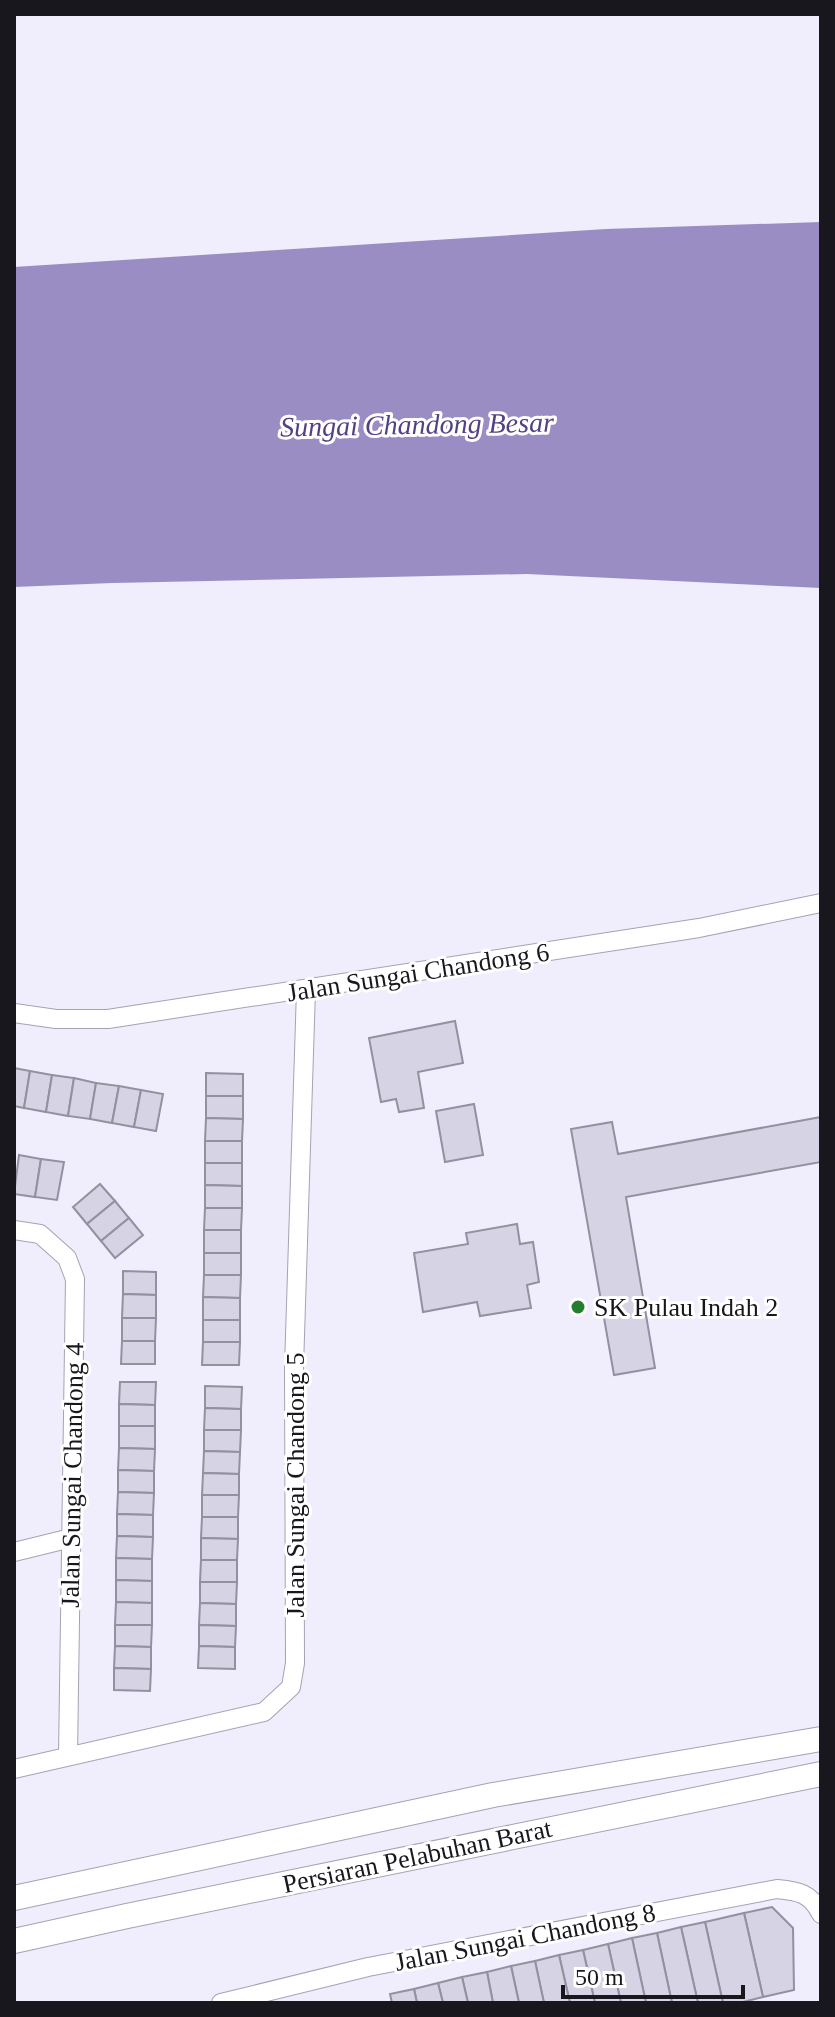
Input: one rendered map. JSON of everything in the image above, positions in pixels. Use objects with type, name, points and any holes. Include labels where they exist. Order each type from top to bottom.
[{"type":"street","name":"Jalan Sungai Chandong 6","points":[[14,1013],[56,1019],[108,1019],[699,928],[821,903]]},
{"type":"street","name":"Jalan Sungai Chandong 5","points":[[14,1769],[264,1712],[291,1687],[295,1663],[294,1367],[306,990]]},
{"type":"street","name":"Jalan Sungai Chandong 4","points":[[14,1230],[40,1234],[67,1258],[75,1279],[68,1756]]},
{"type":"street","points":[[14,1552],[71,1538]]},
{"type":"street","name":"Persiaran Pelabuhan Barat","points":[[14,1898],[493,1795],[821,1739]]},
{"type":"street","name":"Persiaran Pelabuhan Barat","points":[[14,1941],[816,1777]]},
{"type":"street","points":[[123,1874],[131,1887],[132,1901],[127,1916]]},
{"type":"street","name":"Jalan Sungai Chandong 8","points":[[221,2003],[368,1967],[777,1889],[800,1891],[821,1914]]},
{"type":"water","name":"Sungai Chandong Besar","points":[[821,222],[821,588],[527,574],[14,587],[14,267],[606,229]]},
{"type":"building","points":[[455,1021],[463,1063],[418,1072],[424,1108],[399,1112],[396,1099],[381,1102],[369,1038]]},
{"type":"building","points":[[14,1068],[30,1071],[24,1108],[14,1106]]},
{"type":"building","points":[[30,1071],[52,1075],[46,1112],[24,1108]]},
{"type":"building","points":[[206,1073],[243,1074],[243,1096],[206,1096]]},
{"type":"building","points":[[52,1075],[74,1078],[68,1116],[46,1112]]},
{"type":"building","points":[[74,1078],[96,1083],[90,1119],[68,1116]]},
{"type":"building","points":[[96,1083],[119,1086],[112,1123],[90,1119]]},
{"type":"building","points":[[119,1086],[141,1090],[134,1127],[112,1123]]},
{"type":"building","points":[[141,1090],[163,1094],[156,1131],[134,1127]]},
{"type":"building","points":[[206,1096],[243,1096],[243,1119],[206,1118]]},
{"type":"building","points":[[474,1104],[483,1155],[445,1162],[436,1111]]},
{"type":"building","points":[[821,1117],[821,1162],[626,1197],[655,1368],[614,1375],[571,1129],[612,1122],[618,1154]]},
{"type":"building","points":[[206,1118],[243,1119],[242,1141],[205,1141]]},
{"type":"building","points":[[205,1141],[242,1141],[242,1163],[205,1163]]},
{"type":"building","points":[[19,1155],[41,1159],[35,1197],[14,1194]]},
{"type":"building","points":[[41,1159],[64,1162],[57,1200],[35,1197]]},
{"type":"building","points":[[205,1163],[242,1163],[242,1186],[205,1185]]},
{"type":"building","points":[[100,1184],[115,1201],[87,1224],[73,1207]]},
{"type":"building","points":[[205,1185],[242,1186],[242,1208],[205,1208]]},
{"type":"building","points":[[115,1201],[129,1218],[101,1241],[87,1224]]},
{"type":"building","points":[[205,1208],[242,1208],[241,1230],[204,1230]]},
{"type":"building","points":[[129,1218],[143,1235],[115,1258],[101,1241]]},
{"type":"building","points":[[517,1224],[520,1244],[533,1242],[539,1282],[527,1285],[531,1308],[480,1316],[477,1302],[423,1312],[414,1253],[468,1244],[466,1233]]},
{"type":"building","points":[[204,1230],[241,1230],[241,1253],[204,1253]]},
{"type":"building","points":[[204,1253],[241,1253],[241,1275],[204,1275]]},
{"type":"building","points":[[123,1271],[156,1272],[156,1295],[123,1294]]},
{"type":"building","points":[[204,1275],[241,1275],[240,1298],[203,1297]]},
{"type":"building","points":[[123,1294],[156,1295],[156,1318],[122,1318]]},
{"type":"building","points":[[203,1297],[240,1298],[240,1320],[203,1320]]},
{"type":"building","points":[[122,1318],[156,1318],[155,1341],[122,1341]]},
{"type":"building","points":[[203,1320],[240,1320],[240,1342],[203,1342]]},
{"type":"building","points":[[122,1341],[155,1341],[155,1364],[121,1364]]},
{"type":"building","points":[[203,1342],[240,1342],[239,1365],[202,1365]]},
{"type":"building","points":[[120,1382],[156,1382],[155,1405],[119,1404]]},
{"type":"building","points":[[205,1386],[242,1387],[241,1409],[205,1408]]},
{"type":"building","points":[[119,1404],[155,1405],[155,1426],[119,1426]]},
{"type":"building","points":[[205,1408],[241,1409],[241,1430],[204,1430]]},
{"type":"building","points":[[119,1426],[155,1426],[155,1449],[119,1448]]},
{"type":"building","points":[[204,1430],[241,1430],[240,1452],[204,1451]]},
{"type":"building","points":[[119,1448],[155,1449],[154,1471],[118,1470]]},
{"type":"building","points":[[204,1451],[240,1452],[239,1474],[203,1473]]},
{"type":"building","points":[[118,1470],[154,1471],[154,1493],[118,1492]]},
{"type":"building","points":[[203,1473],[239,1474],[239,1495],[202,1495]]},
{"type":"building","points":[[118,1492],[154,1493],[153,1515],[117,1514]]},
{"type":"building","points":[[202,1495],[239,1495],[238,1517],[202,1517]]},
{"type":"building","points":[[117,1514],[153,1515],[153,1537],[117,1536]]},
{"type":"building","points":[[202,1517],[238,1517],[238,1539],[201,1538]]},
{"type":"building","points":[[117,1536],[153,1537],[152,1559],[116,1558]]},
{"type":"building","points":[[201,1538],[238,1539],[237,1560],[201,1560]]},
{"type":"building","points":[[116,1558],[152,1559],[152,1581],[116,1580]]},
{"type":"building","points":[[201,1560],[237,1560],[237,1582],[200,1582]]},
{"type":"building","points":[[116,1580],[152,1581],[152,1603],[116,1602]]},
{"type":"building","points":[[200,1582],[237,1582],[236,1604],[200,1603]]},
{"type":"building","points":[[116,1602],[152,1603],[152,1625],[115,1625]]},
{"type":"building","points":[[200,1603],[236,1604],[236,1626],[199,1625]]},
{"type":"building","points":[[115,1625],[152,1625],[151,1647],[115,1646]]},
{"type":"building","points":[[199,1625],[236,1626],[235,1647],[199,1646]]},
{"type":"building","points":[[115,1646],[151,1647],[151,1669],[114,1668]]},
{"type":"building","points":[[199,1646],[235,1647],[235,1669],[198,1668]]},
{"type":"building","points":[[114,1668],[151,1669],[150,1691],[114,1690]]},
{"type":"building","points":[[772,1907],[793,1928],[794,1990],[763,1997],[744,1913]]},
{"type":"building","points":[[744,1913],[763,1997],[723,2003],[705,1922]]},
{"type":"building","points":[[705,1922],[723,2003],[698,2003],[681,1927]]},
{"type":"building","points":[[681,1927],[698,2003],[672,2003],[657,1933]]},
{"type":"building","points":[[657,1933],[672,2003],[646,2003],[632,1938]]},
{"type":"building","points":[[632,1938],[646,2003],[621,2003],[608,1944]]},
{"type":"building","points":[[608,1944],[621,2003],[595,2003],[583,1950]]},
{"type":"building","points":[[583,1950],[595,2003],[570,2003],[559,1955]]},
{"type":"building","points":[[559,1955],[570,2003],[544,2003],[535,1961]]},
{"type":"building","points":[[535,1961],[544,2003],[519,2003],[511,1966]]},
{"type":"building","points":[[511,1966],[519,2003],[493,2003],[487,1972]]},
{"type":"building","points":[[487,1972],[493,2003],[468,2003],[462,1977]]},
{"type":"building","points":[[462,1977],[468,2003],[443,2003],[438,1983]]},
{"type":"building","points":[[438,1983],[443,2003],[417,2003],[414,1989]]},
{"type":"building","points":[[414,1989],[417,2003],[392,2003],[390,1994]]},
{"type":"place","name":"SK Pulau Indah 2","points":[[578,1307]]}]
